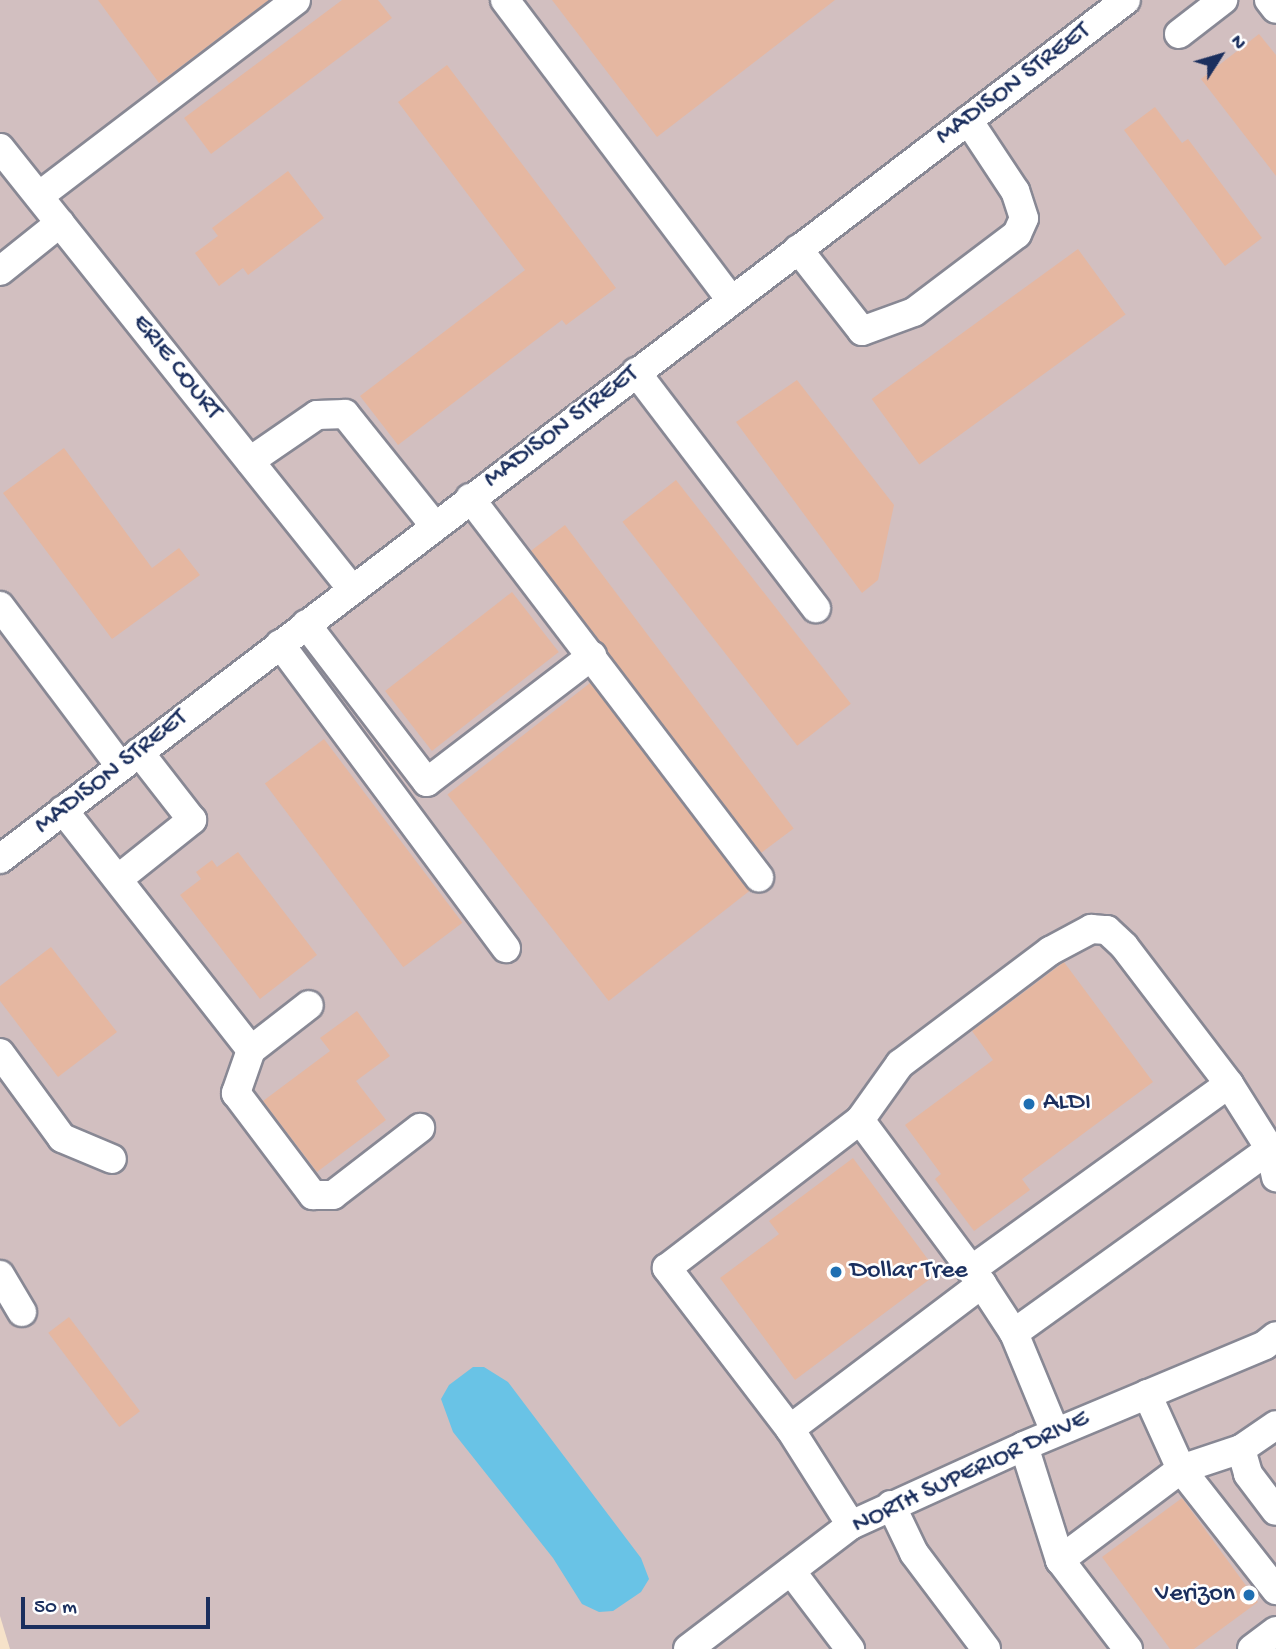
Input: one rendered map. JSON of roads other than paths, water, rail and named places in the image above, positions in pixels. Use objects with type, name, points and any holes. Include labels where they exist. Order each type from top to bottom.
[{"type":"street","points":[[38,196],[296,0]]},
{"type":"street","points":[[505,0],[731,300]]},
{"type":"street","name":"MADISON STREET","points":[[0,859],[1126,0]]},
{"type":"street","points":[[1180,34],[1223,0]]},
{"type":"street","points":[[1269,0],[1276,9]]},
{"type":"street","points":[[798,249],[862,331],[914,312],[1017,234],[1024,218],[1016,191],[968,120]]},
{"type":"street","name":"ERIE COURT","points":[[0,148],[351,589]]},
{"type":"street","points":[[0,271],[60,223]]},
{"type":"street","points":[[636,372],[816,608]]},
{"type":"street","points":[[250,461],[317,415],[345,414],[435,525]]},
{"type":"street","points":[[470,498],[759,877]]},
{"type":"street","points":[[0,606],[130,759],[192,820],[118,879]]},
{"type":"street","points":[[306,624],[427,782],[592,656]]},
{"type":"street","points":[[280,644],[506,948]]},
{"type":"street","points":[[63,810],[251,1050]]},
{"type":"street","points":[[851,1525],[790,1429],[667,1268],[860,1120],[900,1064],[1050,951],[1091,929],[1107,930],[1125,946],[1229,1084],[1270,1149],[1276,1177]]},
{"type":"street","points":[[309,1005],[251,1050],[236,1093],[313,1195],[333,1195],[420,1128]]},
{"type":"street","points":[[0,1053],[62,1138],[112,1159]]},
{"type":"street","points":[[790,1429],[976,1277],[1229,1084]]},
{"type":"street","points":[[860,1120],[1014,1333],[1055,1433]]},
{"type":"street","points":[[1014,1333],[1270,1149]]},
{"type":"street","points":[[0,1275],[22,1312]]},
{"type":"street","name":"NORTH SUPERIOR DRIVE","points":[[688,1649],[851,1525],[1024,1446],[1265,1345],[1276,1336]]},
{"type":"street","points":[[1147,1394],[1181,1469],[1276,1590]]},
{"type":"street","points":[[1060,1560],[1181,1469],[1241,1449],[1276,1425]]},
{"type":"street","points":[[1024,1446],[1060,1560],[1128,1649]]},
{"type":"street","points":[[1241,1449],[1248,1474],[1276,1511]]},
{"type":"street","points":[[891,1505],[914,1553],[986,1649]]},
{"type":"street","points":[[791,1571],[850,1649]]},
{"type":"street","points":[[1252,1649],[1276,1631]]},
{"type":"water","points":[[473,1367],[484,1367],[508,1382],[641,1558],[649,1579],[641,1592],[613,1611],[599,1612],[582,1604],[553,1558],[453,1432],[441,1399],[449,1385]]},
{"type":"place","name":"ALDI","points":[[1029,1104]]},
{"type":"place","name":"Dollar Tree","points":[[836,1272]]},
{"type":"place","name":"Verizon","points":[[1249,1595]]}]
